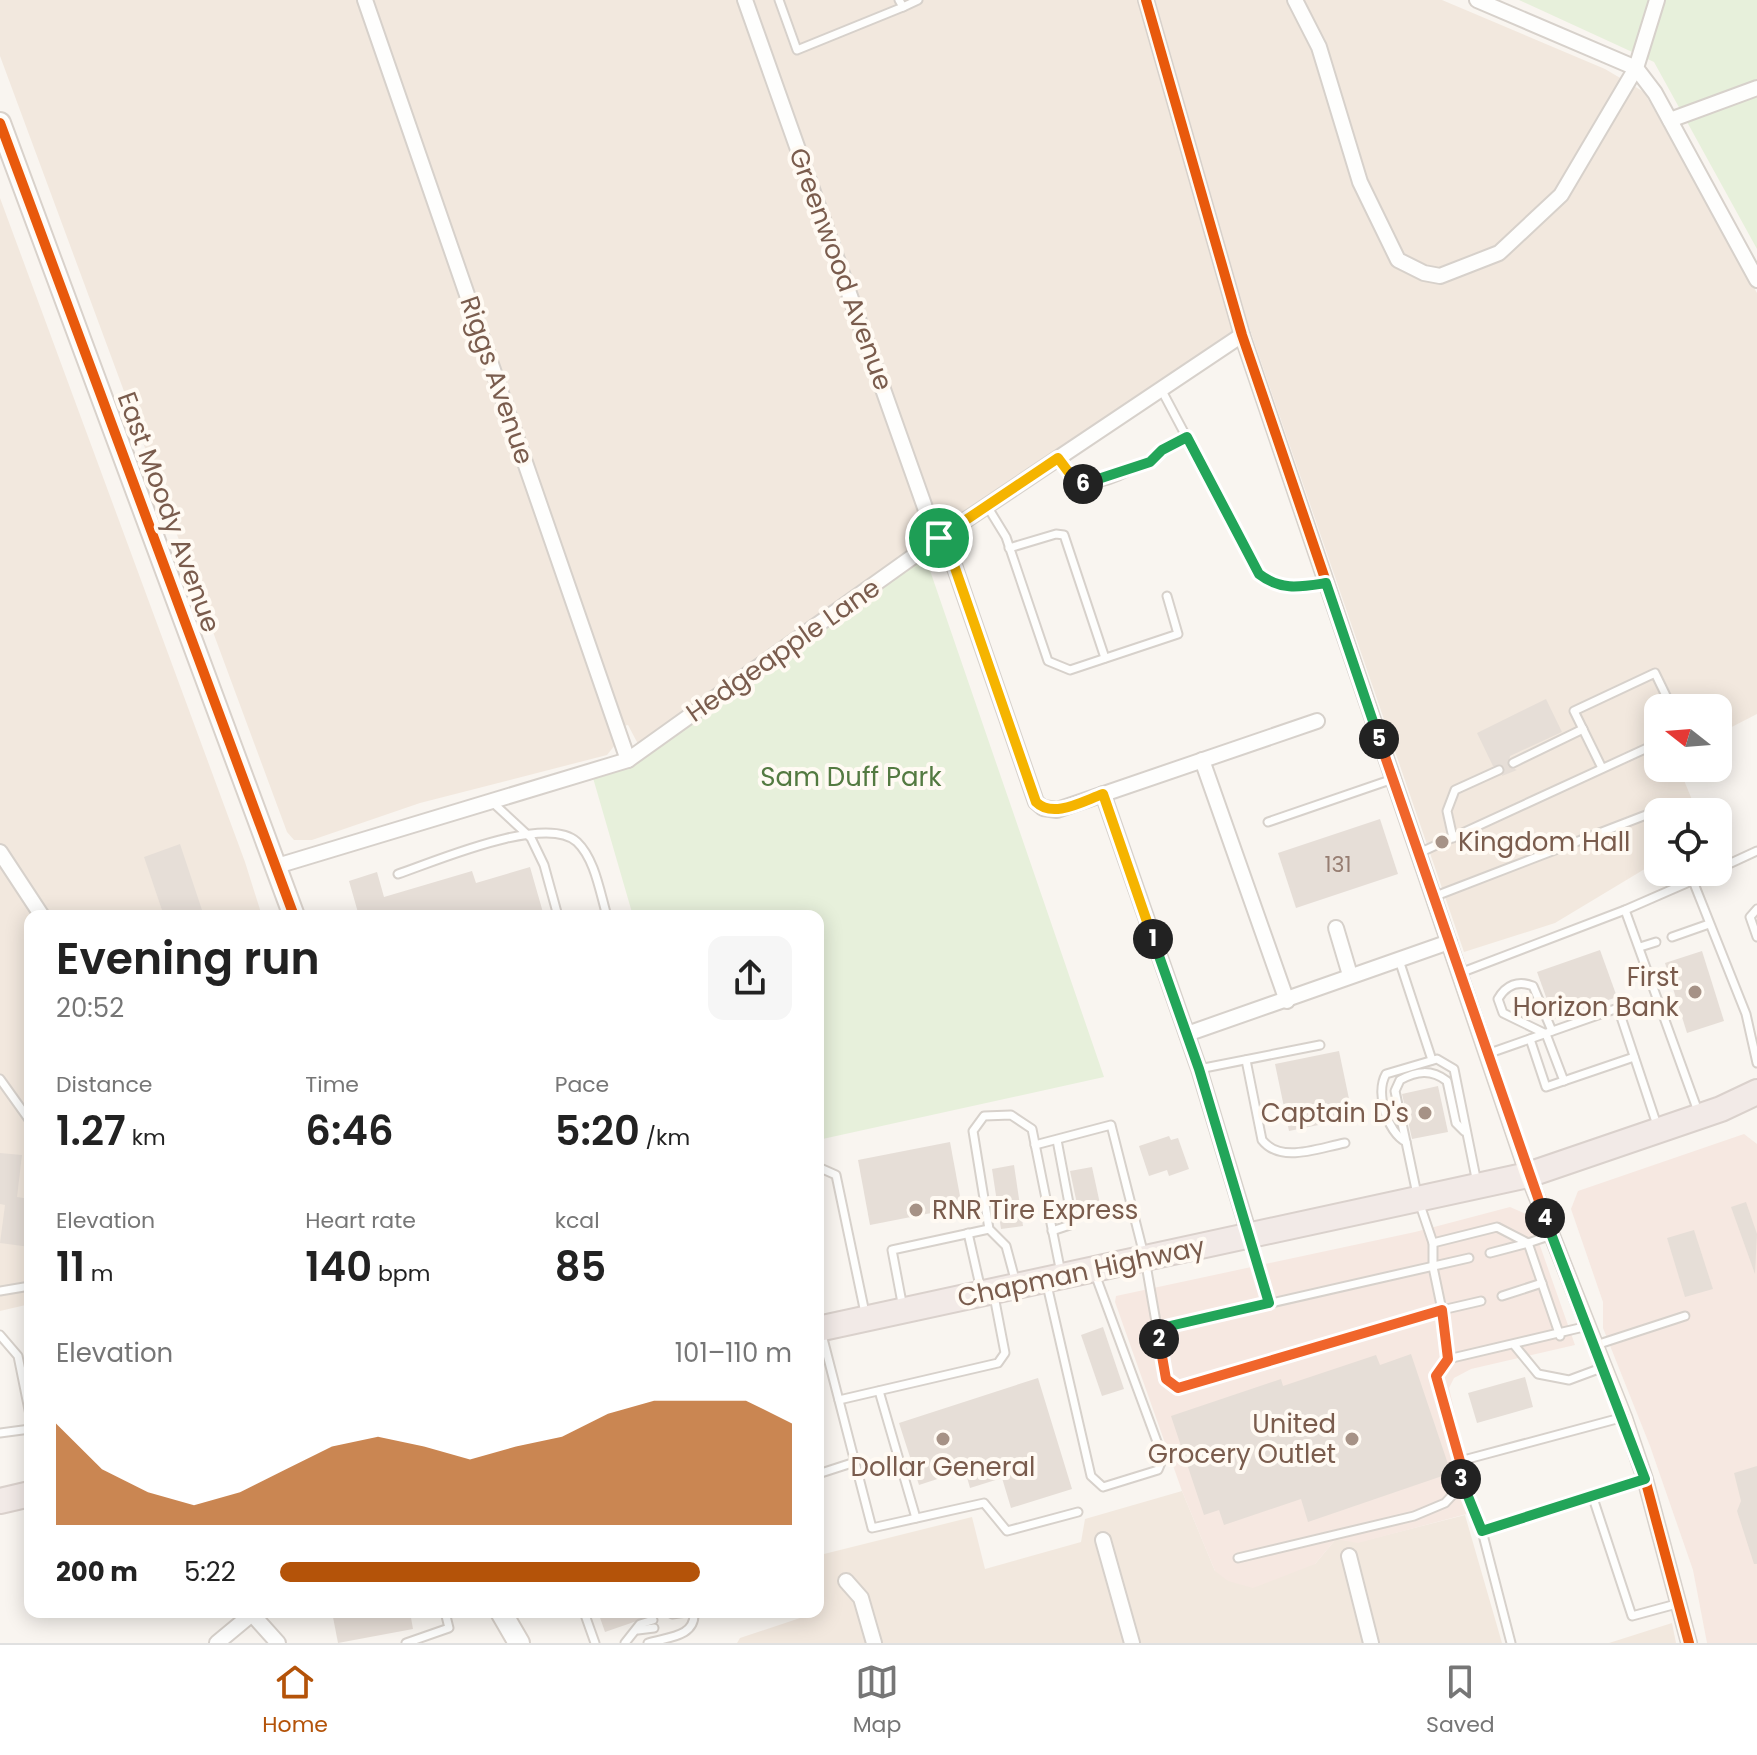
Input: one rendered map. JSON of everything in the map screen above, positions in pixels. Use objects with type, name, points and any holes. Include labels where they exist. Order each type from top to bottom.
[{"type":"highway","name":"Chapman Highway","points":[[824,1328],[1528,1175],[1700,1116],[1757,1092]]},
{"type":"highway","points":[[0,1501],[24,1495]]},
{"type":"main road","name":"East Moody Avenue","points":[[0,123],[292,910]]},
{"type":"main road","points":[[504,1618],[519,1643]]},
{"type":"street","name":"Riggs Avenue","points":[[365,0],[628,760]]},
{"type":"street","points":[[1146,0],[1242,335],[1528,1175],[1624,1417],[1681,1602],[1689,1643]]},
{"type":"street","points":[[1295,0],[1319,47],[1360,182],[1398,260],[1424,273],[1440,276],[1499,253],[1561,195],[1636,68],[1657,0]]},
{"type":"street","points":[[1477,0],[1636,68],[1670,120],[1757,280]]},
{"type":"street","name":"Greenwood Avenue","points":[[748,1],[928,516],[955,568],[1036,802],[1043,808],[1057,810],[1103,794]]},
{"type":"street","points":[[1670,120],[1757,88]]},
{"type":"street","name":"Hedgeapple Lane","points":[[277,866],[628,760],[939,538],[1242,335]]},
{"type":"street","points":[[1249,1234],[1199,1069],[1103,794],[1317,721]]},
{"type":"street","points":[[1202,760],[1287,1001]]},
{"type":"street","points":[[3,862],[36,910]]},
{"type":"street","points":[[1336,928],[1350,975]]},
{"type":"street","points":[[1187,1034],[1449,942]]},
{"type":"street","points":[[1103,1540],[1132,1643]]},
{"type":"street","points":[[1349,1556],[1371,1643]]},
{"type":"street","points":[[846,1581],[861,1598],[874,1643]]},
{"type":"street","points":[[217,1643],[247,1618]]},
{"type":"street","points":[[256,1618],[278,1643]]},
{"type":"lane","points":[[779,0],[797,50],[901,3],[918,0]]},
{"type":"lane","points":[[1161,389],[1259,574],[1280,586],[1294,588],[1326,583]]},
{"type":"lane","points":[[1058,458],[1076,482],[1095,482],[1150,462],[1162,450],[1187,437]]},
{"type":"lane","points":[[987,506],[1009,548],[1048,661],[1070,670],[1178,634],[1167,596]]},
{"type":"lane","points":[[1009,548],[1056,534],[1064,535],[1105,658]]},
{"type":"lane","points":[[1602,768],[1574,711],[1655,673],[1665,694]]},
{"type":"lane","points":[[1513,763],[1583,729]]},
{"type":"lane","points":[[1419,853],[1644,749]]},
{"type":"lane","points":[[1453,838],[1447,811],[1455,790],[1499,770]]},
{"type":"lane","points":[[1268,822],[1393,779]]},
{"type":"lane","points":[[491,801],[531,838],[544,865],[556,910]]},
{"type":"lane","points":[[1433,897],[1644,816]]},
{"type":"lane","points":[[398,874],[524,832],[575,839],[594,874],[605,910]]},
{"type":"lane","points":[[1732,863],[1757,851]]},
{"type":"lane","points":[[1460,973],[1681,886]]},
{"type":"lane","points":[[1695,886],[1746,1014],[1757,1063]]},
{"type":"lane","points":[[1757,909],[1750,917],[1757,937]]},
{"type":"lane","points":[[1625,910],[1700,1116]]},
{"type":"lane","points":[[1672,937],[1709,924]]},
{"type":"lane","points":[[1640,947],[1656,942]]},
{"type":"lane","points":[[1398,958],[1432,1060]]},
{"type":"lane","points":[[1549,1032],[1508,1019],[1498,999],[1504,989],[1513,984],[1533,986],[1549,1032],[1564,1081]]},
{"type":"lane","points":[[1487,1054],[1618,1008],[1659,1130]]},
{"type":"lane","points":[[1530,1039],[1546,1087],[1634,1057]]},
{"type":"lane","points":[[1199,1069],[1320,1045]]},
{"type":"lane","points":[[1246,1060],[1262,1140],[1270,1150],[1284,1154],[1345,1143]]},
{"type":"lane","points":[[1406,1142],[1394,1136],[1390,1126],[1381,1086],[1383,1079],[1386,1074],[1432,1060],[1445,1061],[1454,1069],[1477,1185]]},
{"type":"lane","points":[[1466,1133],[1456,1123],[1447,1081],[1425,1072],[1413,1073],[1400,1080],[1395,1091],[1418,1199],[1433,1243],[1433,1267],[1448,1359],[1436,1376],[1460,1461],[1461,1486],[1482,1531],[1511,1643]]},
{"type":"lane","points":[[0,1079],[24,1113]]},
{"type":"lane","points":[[839,1400],[998,1363],[1005,1353],[997,1290],[1006,1246],[989,1229],[973,1131],[984,1116],[1011,1115],[1032,1129],[1052,1231],[1054,1277],[1091,1476],[1103,1487],[1158,1470],[1163,1458],[1093,1269]]},
{"type":"lane","points":[[1035,1145],[1111,1125],[1145,1259],[1166,1379],[1178,1388],[1481,1301]]},
{"type":"lane","points":[[1052,1231],[1070,1225],[1071,1214],[1057,1140]]},
{"type":"lane","points":[[824,1170],[836,1175],[866,1319]]},
{"type":"lane","points":[[1433,1243],[1497,1227],[1528,1243],[1560,1336]]},
{"type":"lane","points":[[903,1311],[892,1250],[989,1229]]},
{"type":"lane","points":[[968,1233],[997,1290]]},
{"type":"lane","points":[[1249,1234],[1269,1303]]},
{"type":"lane","points":[[1490,1253],[1552,1235]]},
{"type":"lane","points":[[1157,1329],[1469,1258]]},
{"type":"lane","points":[[1502,1296],[1542,1283]]},
{"type":"lane","points":[[0,1291],[24,1287]]},
{"type":"lane","points":[[1596,1345],[1685,1316]]},
{"type":"lane","points":[[1448,1359],[1560,1336],[1588,1326]]},
{"type":"lane","points":[[0,1335],[18,1356],[24,1386]]},
{"type":"lane","points":[[1515,1346],[1538,1374],[1569,1380],[1604,1367]]},
{"type":"lane","points":[[824,1347],[872,1528],[984,1503],[1007,1531],[1078,1512]]},
{"type":"lane","points":[[879,1391],[916,1518]]},
{"type":"lane","points":[[1460,1461],[1624,1417]]},
{"type":"lane","points":[[0,1433],[24,1430]]},
{"type":"lane","points":[[824,1472],[855,1462]]},
{"type":"lane","points":[[1482,1531],[1645,1479]]},
{"type":"lane","points":[[1238,1558],[1414,1516],[1445,1503],[1461,1486]]},
{"type":"lane","points":[[1592,1495],[1632,1616],[1681,1602]]},
{"type":"lane","points":[[406,1643],[449,1628],[446,1618]]},
{"type":"lane","points":[[586,1618],[595,1643]]},
{"type":"lane","points":[[648,1643],[688,1631],[695,1618]]},
{"type":"lane","points":[[625,1643],[629,1634],[638,1630],[640,1624],[653,1624]]},
{"type":"shaded area","points":[[0,0],[1442,0],[1605,69],[1644,92],[1757,293],[1757,714],[1732,727],[1732,694],[1644,694],[1644,782],[1685,782],[1691,798],[1644,798],[1644,869],[1555,923],[1464,952],[1247,321],[954,521],[638,744],[628,725],[614,728],[615,745],[607,755],[420,803],[312,840],[294,840],[287,832],[0,56]]},
{"type":"shaded area","points":[[0,198],[260,910],[24,910],[24,1305],[0,1311]]},
{"type":"shaded area","points":[[1744,1134],[1757,1144],[1757,1643],[1707,1643],[1693,1570],[1650,1446],[1603,1328],[1603,1302],[1571,1209],[1578,1191]]},
{"type":"shaded area","points":[[1510,1207],[1526,1214],[1532,1223],[1575,1345],[1471,1369],[1454,1378],[1449,1388],[1478,1511],[1358,1543],[1336,1539],[1315,1564],[1253,1588],[1228,1581],[1215,1571],[1182,1491],[1115,1302],[1116,1296],[1415,1232]]},
{"type":"shaded area","points":[[1182,1491],[1215,1571],[1315,1564],[1336,1539],[1359,1542],[1465,1515],[1502,1643],[737,1643],[740,1638],[800,1618],[824,1618],[824,1554],[972,1517],[985,1569],[1081,1542],[1085,1519]]},
{"type":"shaded area","points":[[1672,1623],[1676,1643],[1609,1643]]},
{"type":"green space","points":[[1519,0],[1757,0],[1757,249],[1654,62]]},
{"type":"green space","name":"Sam Duff Park","points":[[923,550],[1104,1077],[824,1139],[824,910],[631,910],[591,771],[628,760]]},
{"type":"building","points":[[1546,699],[1562,732],[1510,756],[1508,766],[1517,770],[1502,776],[1504,767],[1493,766],[1477,733]]},
{"type":"building","points":[[1380,819],[1398,874],[1296,908],[1278,853]]},
{"type":"building","points":[[180,844],[202,910],[162,910],[144,857]]},
{"type":"building","points":[[530,867],[542,910],[357,910],[349,881],[377,872],[384,897],[472,871],[476,883]]},
{"type":"building","points":[[1600,950],[1617,997],[1554,1019],[1537,972]]},
{"type":"building","name":"First Horizon Bank","points":[[1702,951],[1724,1021],[1687,1033],[1665,963]]},
{"type":"building","points":[[1339,1051],[1353,1118],[1289,1131],[1275,1064]]},
{"type":"building","name":"Captain D's","points":[[1438,1086],[1448,1132],[1412,1139],[1402,1094]]},
{"type":"building","points":[[1169,1136],[1171,1140],[1178,1138],[1189,1169],[1169,1176],[1167,1170],[1149,1176],[1139,1146]]},
{"type":"building","points":[[950,1142],[962,1207],[870,1225],[858,1160]]},
{"type":"building","points":[[0,1153],[22,1155],[17,1197],[24,1198],[24,1246],[0,1243],[5,1205],[0,1204]]},
{"type":"building","points":[[1014,1165],[1023,1226],[1001,1229],[992,1169]]},
{"type":"building","points":[[1092,1167],[1102,1213],[1080,1218],[1070,1171]]},
{"type":"building","points":[[1746,1202],[1757,1234],[1755,1274],[1731,1207]]},
{"type":"building","points":[[1694,1230],[1713,1289],[1685,1297],[1667,1238]]},
{"type":"building","points":[[1103,1327],[1124,1389],[1102,1396],[1081,1335]]},
{"type":"building","points":[[1411,1354],[1451,1473],[1308,1522],[1301,1499],[1224,1525],[1219,1510],[1204,1515],[1171,1416],[1281,1379],[1283,1386],[1376,1355],[1380,1365]]},
{"type":"building","points":[[1525,1377],[1533,1407],[1477,1423],[1468,1393]]},
{"type":"building","points":[[1038,1378],[1072,1489],[1011,1508],[1002,1478],[970,1488],[965,1470],[919,1485],[899,1423]]},
{"type":"building","points":[[1757,1466],[1757,1564],[1754,1564],[1737,1511],[1741,1501],[1734,1473]]},
{"type":"building","points":[[333,1618],[411,1618],[413,1629],[338,1643]]},
{"type":"building","points":[[600,1618],[645,1618],[605,1632]]},
{"type":"cycle path","points":[[1146,0],[1242,335],[1528,1175],[1624,1417],[1645,1479],[1689,1643]]},
{"type":"cycle path","points":[[0,123],[292,910]]},
{"type":"place","name":"Kingdom Hall","points":[[1442,842]]},
{"type":"place","name":"First Horizon Bank","points":[[1695,992]]},
{"type":"place","name":"Captain D's","points":[[1425,1113]]},
{"type":"place","name":"RNR Tire Express","points":[[916,1210]]},
{"type":"place","name":"Dollar General","points":[[943,1439]]},
{"type":"place","name":"United Grocery Outlet","points":[[1352,1439]]},
{"type":"route","points":[[1187,437],[1236,536],[1259,574],[1280,586],[1294,588],[1326,583],[1528,1175],[1624,1417],[1645,1479],[1482,1531],[1461,1486],[1460,1461],[1436,1376],[1448,1359],[1442,1310],[1178,1388],[1166,1379],[1157,1329],[1269,1303],[1199,1069],[1103,794],[1057,810],[1043,808],[1036,802],[955,568],[939,538],[1058,458],[1076,482],[1095,482],[1150,462],[1162,450],[1187,437]]}]
